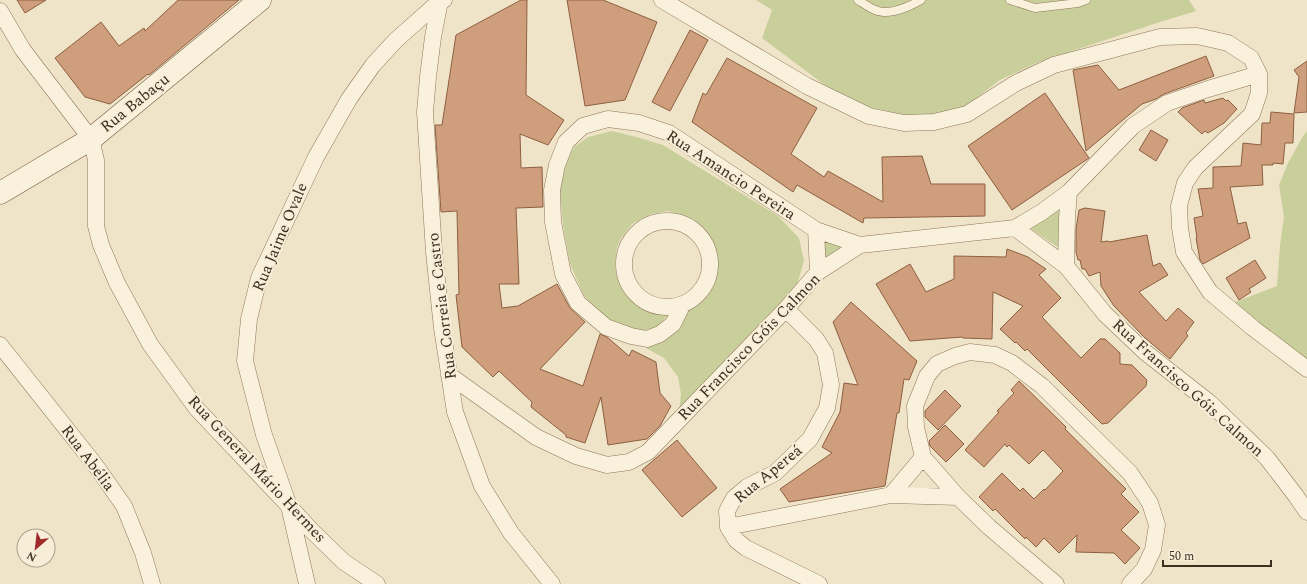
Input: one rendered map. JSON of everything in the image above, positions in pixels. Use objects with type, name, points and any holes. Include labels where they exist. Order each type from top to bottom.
[{"type":"street","name":"Rua Babaçu","points":[[0,193],[91,139],[260,0]]},
{"type":"street","points":[[662,0],[807,86],[869,116],[904,124],[934,122],[967,114],[1016,83],[1054,65],[1160,37],[1197,36],[1228,43],[1251,58],[1259,74],[1259,93],[1252,114],[1195,168],[1185,183],[1179,206],[1180,228],[1184,252],[1210,292],[1253,328],[1307,369]]},
{"type":"street","name":"Rua Correia e Castro","points":[[442,1],[433,37],[425,112],[434,252],[442,328],[455,412],[482,486],[511,533],[552,584]]},
{"type":"street","name":"Rua Jaime Ovale","points":[[307,584],[288,506],[264,435],[245,361],[249,319],[259,278],[316,157],[349,99],[372,65],[396,40],[442,1]]},
{"type":"street","points":[[0,11],[23,50],[91,139]]},
{"type":"street","points":[[1015,228],[1042,212],[1069,192],[1133,126],[1167,103],[1259,74]]},
{"type":"street","name":"Rua Amancio Pereira","points":[[683,304],[664,307],[650,304],[637,295],[626,280],[623,265],[625,250],[633,236],[649,224],[664,220],[685,224],[697,232],[708,248],[711,263],[705,285],[696,297],[683,304],[673,324],[660,334],[647,339],[631,336],[606,327],[578,303],[563,274],[553,222],[552,190],[557,165],[566,142],[583,126],[608,119],[639,123],[669,133],[816,230],[860,245]]},
{"type":"street","name":"Rua General Mário Hermes","points":[[91,139],[96,160],[96,226],[101,246],[117,283],[150,344],[197,409],[288,506],[344,562],[377,584]]},
{"type":"street","points":[[1066,266],[1069,192]]},
{"type":"street","name":"Rua Francisco Góis Calmon","points":[[449,375],[536,437],[569,453],[607,465],[629,462],[648,452],[786,309],[818,272],[860,245],[1015,228],[1066,266],[1105,314],[1145,352],[1210,403],[1267,458],[1307,512]]},
{"type":"street","points":[[816,230],[818,272]]},
{"type":"street","name":"Rua Apereá","points":[[728,527],[727,511],[734,498],[747,487],[775,473],[810,439],[827,408],[831,385],[825,353],[816,339],[786,309]]},
{"type":"street","name":"Rua Abélia","points":[[0,345],[96,466],[124,506],[143,553],[152,584]]},
{"type":"street","points":[[1056,584],[989,527],[958,497],[923,457],[916,427],[915,406],[927,376],[937,364],[955,356],[970,352],[995,355],[1012,363],[1042,386],[1130,473],[1150,502],[1157,525],[1153,550],[1144,569],[1130,584]]},
{"type":"street","points":[[891,495],[923,457]]},
{"type":"street","points":[[819,584],[746,548],[736,540],[728,527],[891,495],[958,497]]},
{"type":"lane","points":[[858,0],[868,7],[884,13],[908,8],[922,0]]},
{"type":"lane","points":[[1010,0],[1035,8],[1078,3],[1086,0]]},
{"type":"green space","points":[[756,0],[1189,0],[1196,11],[1039,62],[1000,80],[957,113],[910,116],[865,106],[826,86],[762,38],[772,10]]},
{"type":"green space","points":[[612,131],[663,145],[778,216],[799,238],[804,261],[797,285],[679,412],[681,394],[678,377],[664,358],[646,348],[665,341],[691,307],[705,296],[714,281],[717,270],[717,252],[710,236],[693,219],[668,211],[651,214],[632,224],[621,238],[617,247],[615,265],[617,277],[625,293],[631,300],[646,310],[670,313],[658,326],[642,332],[613,323],[584,296],[570,264],[563,226],[560,190],[564,165],[574,147],[588,137]]},
{"type":"green space","points":[[1307,131],[1307,362],[1230,304],[1277,286],[1284,217],[1279,185],[1288,163]]},
{"type":"green space","points":[[1061,206],[1062,250],[1028,227]]},
{"type":"green space","points":[[823,239],[849,248],[826,262]]},
{"type":"building","points":[[17,0],[46,0],[25,13]]},
{"type":"building","points":[[178,0],[239,0],[149,75],[148,74],[110,104],[85,97],[55,58],[101,22],[119,46],[144,28],[145,31]]},
{"type":"building","points":[[521,0],[527,0],[526,95],[564,120],[548,145],[520,134],[521,168],[542,167],[543,207],[516,208],[519,284],[499,284],[502,308],[518,306],[557,284],[570,308],[585,322],[540,369],[583,386],[600,334],[607,337],[629,356],[632,350],[656,362],[660,393],[671,406],[660,426],[647,439],[608,445],[601,397],[585,443],[566,437],[566,435],[531,407],[532,402],[499,371],[493,377],[462,347],[456,295],[459,294],[457,211],[441,212],[435,125],[442,125],[456,35]]},
{"type":"building","points":[[567,0],[603,0],[657,22],[625,100],[585,106]]},
{"type":"building","points":[[690,30],[708,40],[670,111],[652,102]]},
{"type":"building","points":[[1206,56],[1214,76],[1164,94],[1156,99],[1142,104],[1086,151],[1073,70],[1098,65],[1119,90]]},
{"type":"building","points":[[727,58],[817,108],[791,154],[824,177],[828,171],[883,202],[882,157],[922,156],[931,184],[985,184],[985,216],[864,218],[863,223],[797,185],[793,192],[692,122],[703,93],[706,95]]},
{"type":"building","points":[[1307,61],[1307,112],[1294,113],[1299,77],[1294,70]]},
{"type":"building","points":[[1045,93],[1089,158],[1012,210],[968,146]]},
{"type":"building","points":[[1223,98],[1226,101],[1228,100],[1237,109],[1224,123],[1208,133],[1205,131],[1202,134],[1178,112],[1182,108],[1204,100],[1205,103]]},
{"type":"building","points":[[1271,112],[1294,114],[1293,143],[1285,143],[1283,164],[1273,163],[1273,165],[1262,165],[1263,185],[1230,187],[1238,224],[1246,222],[1250,238],[1203,264],[1200,260],[1194,218],[1203,216],[1198,189],[1213,188],[1213,167],[1241,166],[1243,143],[1261,145],[1262,123],[1270,123]]},
{"type":"building","points":[[1151,130],[1168,140],[1156,161],[1139,150]]},
{"type":"building","points":[[1085,208],[1105,211],[1101,242],[1109,242],[1147,235],[1153,266],[1160,263],[1168,275],[1139,292],[1166,321],[1178,308],[1194,322],[1186,333],[1188,336],[1170,359],[1145,338],[1114,306],[1101,286],[1100,272],[1089,276],[1085,269],[1082,269],[1076,252],[1076,229],[1079,210]]},
{"type":"building","points":[[1007,249],[1028,257],[1046,269],[1039,275],[1061,298],[1042,317],[1081,358],[1100,339],[1105,339],[1120,353],[1120,364],[1132,365],[1147,380],[1146,386],[1108,423],[1102,424],[1027,349],[1025,351],[1000,329],[1023,306],[993,292],[992,339],[962,337],[910,341],[876,284],[910,264],[926,292],[954,279],[954,256],[1006,257]]},
{"type":"building","points":[[1255,260],[1266,278],[1249,289],[1251,292],[1239,300],[1226,278]]},
{"type":"building","points":[[851,302],[917,361],[909,380],[904,379],[885,486],[789,502],[780,489],[832,453],[822,447],[840,412],[844,383],[858,385],[833,322]]},
{"type":"building","points":[[1019,381],[1126,489],[1121,494],[1139,512],[1121,530],[1140,548],[1125,564],[1114,553],[1076,552],[1077,535],[1059,553],[1044,538],[1036,547],[1026,537],[1025,539],[995,509],[993,511],[979,497],[1002,473],[1020,491],[1023,488],[1034,499],[1063,471],[1043,450],[1029,464],[1009,445],[1007,447],[1005,444],[984,467],[965,450],[1014,393],[1011,390]]},
{"type":"building","points":[[945,390],[961,406],[938,430],[925,417],[925,411]]},
{"type":"building","points":[[945,425],[964,444],[946,462],[930,446],[929,441]]},
{"type":"building","points":[[677,440],[717,488],[682,517],[642,470]]}]
